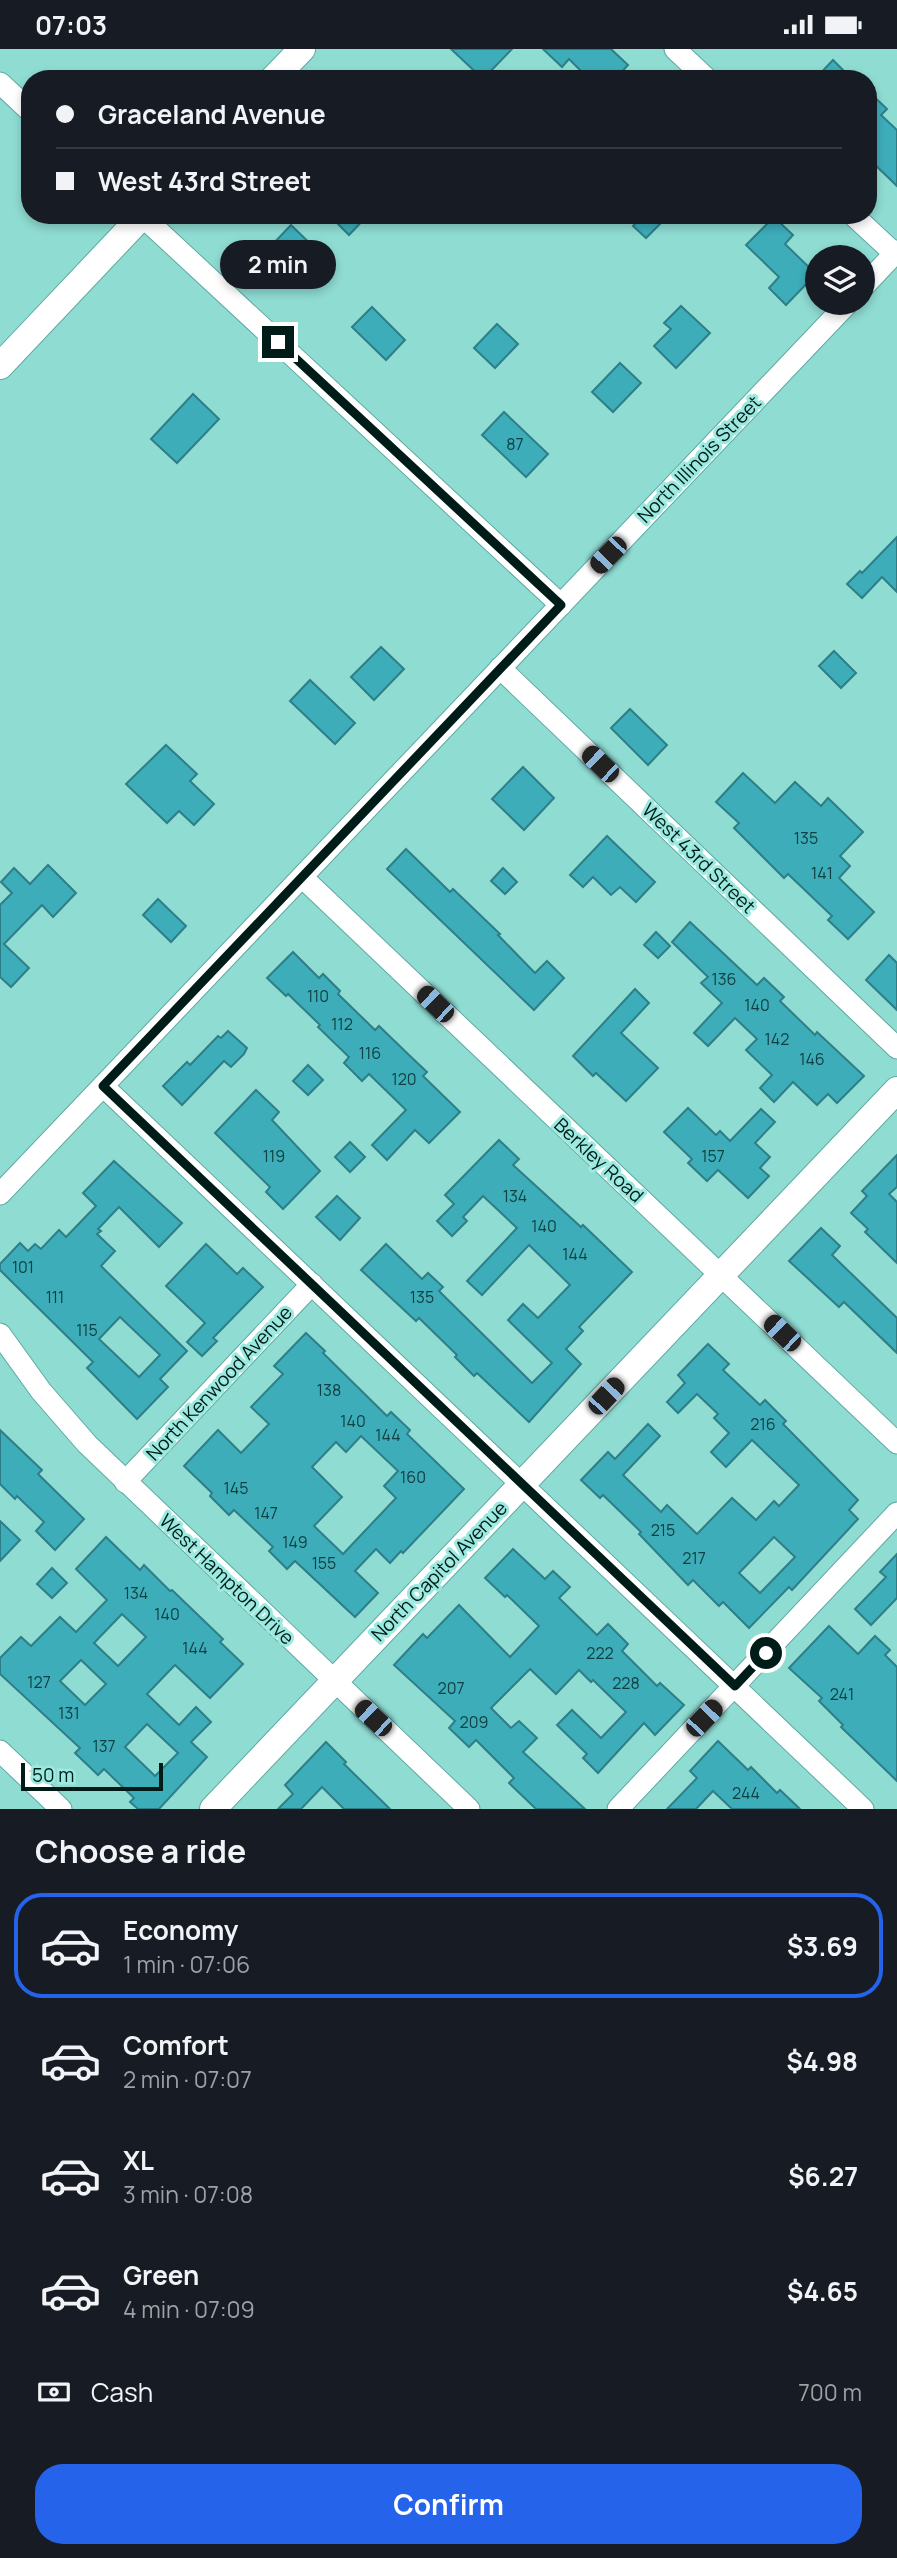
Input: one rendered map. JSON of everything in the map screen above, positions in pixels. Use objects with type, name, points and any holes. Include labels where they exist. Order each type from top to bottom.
[{"type":"main road","points":[[282,70],[302,49]]},
{"type":"main road","points":[[0,366],[134,224]]},
{"type":"main road","name":"North Capitol Avenue","points":[[213,1809],[897,1090]]},
{"type":"street","points":[[675,49],[698,70]]},
{"type":"street","points":[[0,83],[21,103]]},
{"type":"street","points":[[151,224],[561,605]]},
{"type":"street","points":[[863,224],[896,253],[875,275]]},
{"type":"street","name":"North Illinois Street","points":[[0,1194],[837,315]]},
{"type":"street","name":"West 43rd Street","points":[[500,668],[897,1048]]},
{"type":"street","name":"Berkley Road","points":[[302,877],[897,1443]]},
{"type":"street","points":[[103,1086],[863,1809]]},
{"type":"street","name":"North Kenwood Avenue","points":[[125,1482],[312,1284]]},
{"type":"street","name":"West Hampton Drive","points":[[0,1335],[69,1425],[125,1482],[469,1809]]},
{"type":"street","points":[[618,1809],[897,1513]]},
{"type":"street","points":[[0,1751],[61,1809]]},
{"type":"building","points":[[451,49],[512,49],[492,70],[473,70]]},
{"type":"building","points":[[543,49],[611,49],[628,65],[623,70],[580,70],[569,59],[562,67]]},
{"type":"building","points":[[833,60],[843,70],[824,70]]},
{"type":"building","points":[[877,100],[887,109],[881,115],[897,130],[897,186],[877,167]]},
{"type":"building","points":[[338,224],[359,224],[349,235]]},
{"type":"building","points":[[635,224],[660,224],[646,238],[633,226]]},
{"type":"building","points":[[767,224],[781,224],[793,235],[785,244],[805,263],[805,285],[786,305],[769,288],[779,277],[746,245]]},
{"type":"building","points":[[291,225],[324,257],[304,278],[271,246]]},
{"type":"building","points":[[681,306],[710,333],[676,368],[654,346],[671,329],[664,323]]},
{"type":"building","points":[[372,307],[405,340],[386,360],[352,327]]},
{"type":"building","points":[[497,324],[518,344],[495,368],[474,348]]},
{"type":"building","points":[[620,363],[641,383],[613,412],[592,392]]},
{"type":"building","points":[[193,394],[219,419],[177,463],[151,439]]},
{"type":"building","points":[[504,412],[548,454],[526,477],[482,435]]},
{"type":"building","points":[[897,537],[897,592],[882,577],[862,598],[847,584],[860,571],[862,573]]},
{"type":"building","points":[[381,647],[404,669],[374,700],[351,677]]},
{"type":"building","points":[[834,651],[856,673],[841,688],[819,666]]},
{"type":"building","points":[[310,680],[355,723],[335,744],[290,701]]},
{"type":"building","points":[[630,709],[667,745],[648,765],[611,728]]},
{"type":"building","points":[[166,745],[197,774],[190,781],[214,804],[194,825],[179,811],[167,823],[126,784]]},
{"type":"building","points":[[523,767],[554,798],[524,830],[492,799]]},
{"type":"building","points":[[743,773],[775,803],[795,782],[821,806],[828,798],[863,832],[840,856],[850,866],[839,878],[874,912],[848,939],[828,920],[832,916],[788,874],[784,878],[734,828],[739,823],[716,802]]},
{"type":"building","points":[[607,836],[655,882],[636,902],[620,887],[611,895],[593,877],[583,887],[570,875]]},
{"type":"building","points":[[406,849],[450,892],[453,889],[500,934],[498,935],[535,973],[547,961],[564,978],[534,1010],[387,869]]},
{"type":"building","points":[[48,865],[76,893],[53,917],[42,905],[4,944],[29,968],[11,987],[0,977],[0,905],[12,893],[1,882],[14,868],[30,884]]},
{"type":"building","points":[[503,868],[517,882],[505,894],[491,881]]},
{"type":"building","points":[[158,899],[186,926],[171,942],[143,915]]},
{"type":"building","points":[[690,922],[757,985],[764,978],[784,997],[780,1001],[864,1076],[837,1103],[828,1094],[817,1105],[793,1082],[774,1102],[760,1088],[772,1075],[746,1050],[757,1039],[735,1018],[708,1046],[694,1033],[722,1003],[701,983],[708,977],[672,942]]},
{"type":"building","points":[[656,932],[670,946],[658,958],[644,945]]},
{"type":"building","points":[[293,952],[319,978],[323,974],[340,991],[338,994],[375,1030],[379,1026],[427,1072],[423,1076],[460,1112],[429,1143],[415,1130],[387,1160],[372,1145],[406,1110],[369,1074],[362,1081],[344,1063],[349,1057],[318,1027],[320,1025],[267,978]]},
{"type":"building","points":[[889,955],[897,963],[897,1010],[866,980]]},
{"type":"building","points":[[635,989],[649,1003],[621,1033],[658,1068],[626,1101],[596,1073],[593,1076],[573,1056]]},
{"type":"building","points":[[228,1031],[247,1048],[244,1054],[231,1067],[224,1061],[182,1105],[163,1086],[187,1062],[190,1065],[218,1036],[221,1038]]},
{"type":"building","points":[[308,1065],[323,1080],[308,1095],[293,1081]]},
{"type":"building","points":[[256,1090],[279,1112],[272,1120],[320,1171],[283,1209],[266,1192],[270,1187],[215,1133]]},
{"type":"building","points":[[688,1108],[716,1135],[720,1131],[730,1141],[761,1109],[775,1122],[755,1143],[770,1157],[760,1168],[769,1176],[748,1198],[718,1170],[707,1181],[688,1163],[692,1159],[664,1132]]},
{"type":"building","points":[[499,1140],[519,1159],[513,1165],[581,1227],[583,1225],[632,1272],[579,1327],[583,1331],[566,1349],[581,1364],[529,1422],[477,1373],[474,1376],[455,1357],[457,1355],[419,1318],[416,1321],[361,1270],[386,1244],[422,1279],[428,1273],[443,1287],[439,1291],[532,1383],[552,1363],[508,1320],[523,1304],[538,1318],[570,1285],[529,1245],[482,1295],[467,1281],[517,1228],[483,1196],[463,1217],[467,1221],[452,1236],[437,1221],[454,1204],[445,1195]]},
{"type":"building","points":[[350,1142],[365,1157],[350,1172],[335,1157]]},
{"type":"building","points":[[897,1155],[897,1187],[889,1194],[897,1202],[897,1263],[865,1232],[868,1229],[851,1213],[867,1196],[862,1191]]},
{"type":"building","points":[[114,1161],[182,1223],[159,1247],[119,1207],[98,1229],[101,1231],[97,1234],[115,1251],[101,1266],[187,1351],[160,1379],[168,1387],[137,1419],[87,1368],[93,1362],[0,1270],[0,1264],[20,1243],[28,1251],[35,1244],[41,1249],[59,1230],[66,1237],[96,1206],[83,1193]],"holes":[[[120,1317],[160,1355],[139,1377],[99,1339]]]},
{"type":"building","points":[[337,1196],[360,1218],[340,1240],[316,1217]]},
{"type":"building","points":[[821,1228],[840,1246],[832,1255],[897,1318],[897,1353],[844,1302],[839,1307],[789,1261]]},
{"type":"building","points":[[206,1244],[237,1274],[243,1268],[263,1287],[213,1338],[217,1341],[202,1356],[187,1342],[205,1323],[166,1286]]},
{"type":"building","points":[[306,1333],[387,1416],[391,1412],[410,1430],[407,1434],[464,1489],[403,1553],[401,1551],[390,1563],[376,1549],[355,1571],[378,1593],[355,1617],[295,1561],[287,1569],[269,1551],[273,1547],[234,1510],[229,1515],[210,1496],[212,1493],[184,1466],[218,1430],[241,1453],[269,1424],[251,1407],[283,1374],[274,1366]],"holes":[[[361,1436],[398,1471],[384,1486],[396,1498],[343,1554],[314,1526],[342,1497],[312,1467],[336,1442],[346,1452]]]},
{"type":"building","points":[[708,1344],[729,1364],[723,1370],[760,1405],[765,1400],[786,1421],[783,1424],[858,1500],[849,1510],[858,1519],[792,1590],[789,1587],[749,1628],[723,1602],[719,1606],[693,1580],[688,1585],[639,1534],[641,1532],[603,1495],[600,1498],[581,1480],[608,1452],[615,1459],[648,1424],[660,1436],[623,1475],[661,1512],[667,1505],[697,1534],[732,1498],[756,1520],[774,1501],[779,1506],[799,1485],[752,1440],[726,1467],[711,1452],[729,1433],[714,1418],[718,1414],[697,1394],[678,1413],[667,1402],[685,1383],[678,1375]],"holes":[[[774,1537],[795,1557],[760,1593],[739,1573]]]},
{"type":"building","points":[[0,1430],[42,1470],[38,1474],[84,1519],[55,1550],[36,1531],[44,1522],[0,1484]]},
{"type":"building","points":[[0,1521],[20,1540],[0,1561]]},
{"type":"building","points":[[106,1537],[140,1570],[144,1565],[172,1590],[223,1639],[220,1642],[243,1664],[210,1698],[175,1665],[147,1694],[179,1725],[196,1707],[211,1722],[191,1742],[207,1757],[159,1809],[138,1809],[130,1802],[134,1798],[104,1769],[98,1775],[75,1753],[80,1748],[0,1674],[0,1658],[21,1637],[31,1646],[60,1617],[76,1632],[107,1600],[76,1569]],"holes":[[[122,1614],[146,1637],[118,1666],[94,1643]],[[81,1660],[106,1684],[85,1705],[60,1681]],[[147,1724],[178,1753],[155,1776],[125,1747]]]},
{"type":"building","points":[[513,1549],[545,1579],[553,1571],[570,1587],[559,1598],[597,1635],[608,1624],[628,1644],[622,1651],[657,1686],[660,1683],[684,1705],[655,1735],[644,1723],[598,1773],[583,1758],[587,1754],[557,1725],[572,1710],[601,1738],[626,1712],[579,1670],[556,1694],[530,1669],[491,1708],[511,1728],[519,1721],[537,1738],[523,1752],[585,1809],[536,1809],[509,1783],[514,1778],[476,1740],[469,1747],[449,1728],[455,1721],[394,1665],[423,1634],[427,1638],[459,1605],[510,1657],[539,1626],[485,1578]]},
{"type":"building","points":[[897,1554],[897,1598],[871,1625],[855,1609],[886,1577],[880,1572]]},
{"type":"building","points":[[52,1568],[67,1583],[52,1598],[37,1584]]},
{"type":"building","points":[[829,1626],[858,1654],[875,1636],[890,1650],[885,1655],[897,1667],[897,1781],[841,1727],[843,1725],[819,1701],[822,1698],[789,1668]]},
{"type":"building","points":[[718,1741],[748,1770],[751,1767],[777,1793],[780,1790],[800,1809],[732,1809],[713,1791],[696,1809],[667,1809],[697,1778],[690,1771]]},
{"type":"building","points":[[326,1742],[346,1762],[344,1764],[390,1809],[344,1809],[322,1787],[301,1809],[278,1809],[293,1794],[285,1785]]},
{"type":"route","points":[[278,342],[561,605],[103,1086],[735,1686],[766,1653]]}]
